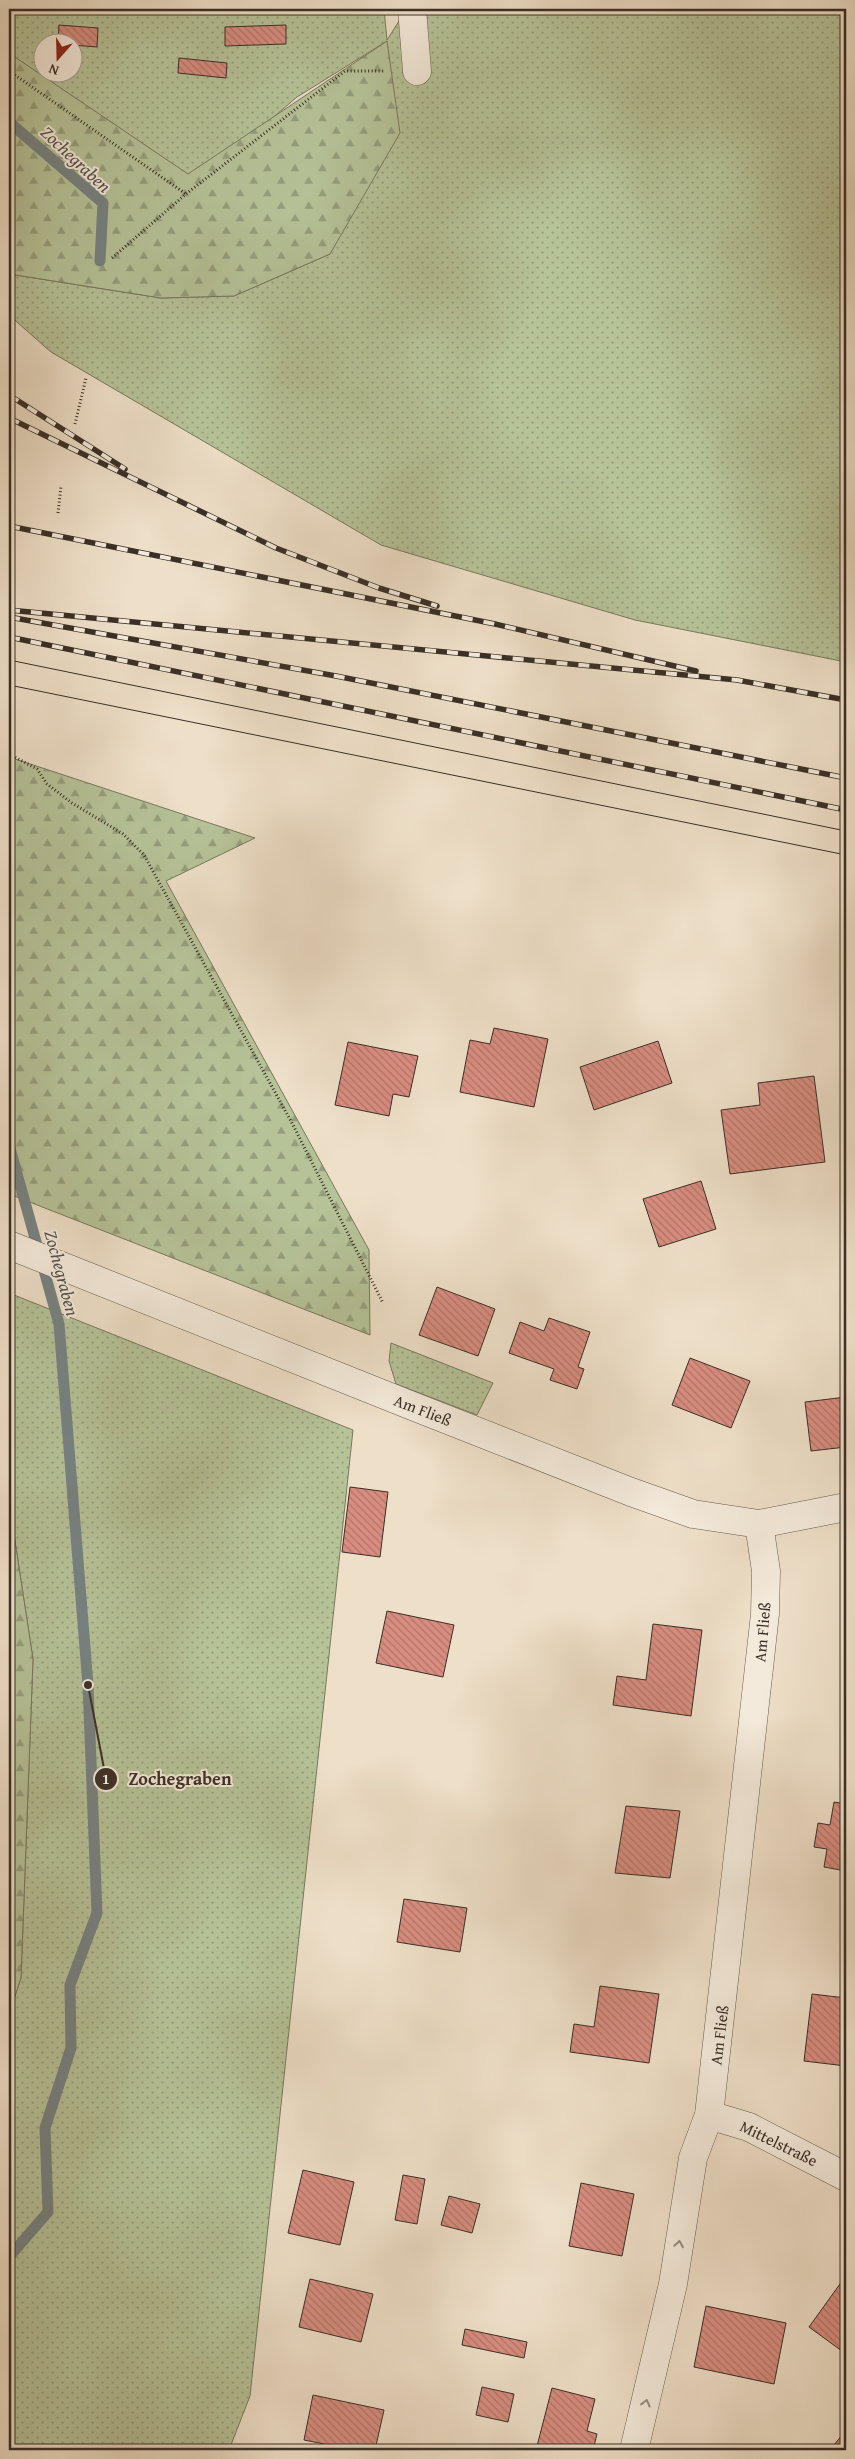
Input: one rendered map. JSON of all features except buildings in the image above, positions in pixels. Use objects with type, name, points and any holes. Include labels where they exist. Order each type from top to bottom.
[{"type":"street","points":[[412,9],[417,72]]},
{"type":"street","name":"Am Fließ","points":[[9,1245],[631,1492],[694,1514],[759,1524],[766,1571],[765,1614],[709,2115],[693,2158],[672,2284],[634,2450]]},
{"type":"street","points":[[759,1524],[846,1507]]},
{"type":"street","name":"Mittelstraße","points":[[709,2115],[749,2127],[846,2177]]},
{"type":"path","points":[[9,71],[186,194]]},
{"type":"path","points":[[112,258],[186,194],[345,71],[417,72]]},
{"type":"path","points":[[74,424],[86,378]]},
{"type":"path","points":[[58,513],[62,486]]},
{"type":"path","points":[[9,754],[37,769],[47,784],[72,803],[123,834],[144,855],[292,1123],[383,1302]]},
{"type":"green space","points":[[9,9],[384,9],[387,40],[399,21],[422,9],[846,9],[846,662],[635,620],[381,545],[51,352],[9,315],[9,274],[161,298],[234,296],[330,254],[387,41],[297,97],[179,198],[9,77]]},
{"type":"green space","points":[[387,41],[400,133],[330,254],[234,296],[161,298],[9,274],[9,53],[32,69],[32,82],[52,82],[188,174]]},
{"type":"green space","points":[[9,757],[255,838],[166,881],[369,1250],[370,1335],[9,1194]]},
{"type":"green space","points":[[9,1293],[353,1430],[250,2396],[229,2450],[9,2450],[9,2014],[21,1978],[33,1659],[9,1502]]},
{"type":"green space","points":[[391,1343],[493,1383],[477,1415],[396,1384],[389,1361]]},
{"type":"green space","points":[[9,1502],[33,1659],[21,1978],[9,2014]]},
{"type":"waterway","name":"Zochegraben","points":[[9,122],[103,203],[100,261]]},
{"type":"waterway","name":"Zochegraben","points":[[9,1145],[59,1324],[88,1685],[97,1913],[70,1985],[71,2048],[45,2128],[48,2212],[9,2257]]},
{"type":"tram line","points":[[9,660],[846,831]]},
{"type":"tram line","points":[[9,685],[846,855]]},
{"type":"railway","points":[[9,395],[125,469]]},
{"type":"railway","points":[[9,418],[276,548],[379,588],[437,606]]},
{"type":"railway","points":[[9,526],[495,624],[696,671]]},
{"type":"railway","points":[[9,610],[737,680],[846,700]]},
{"type":"railway","points":[[9,617],[336,676],[846,778]]},
{"type":"railway","points":[[9,637],[846,810]]},
{"type":"place","name":"Zochegraben","points":[[88,1685]]}]
